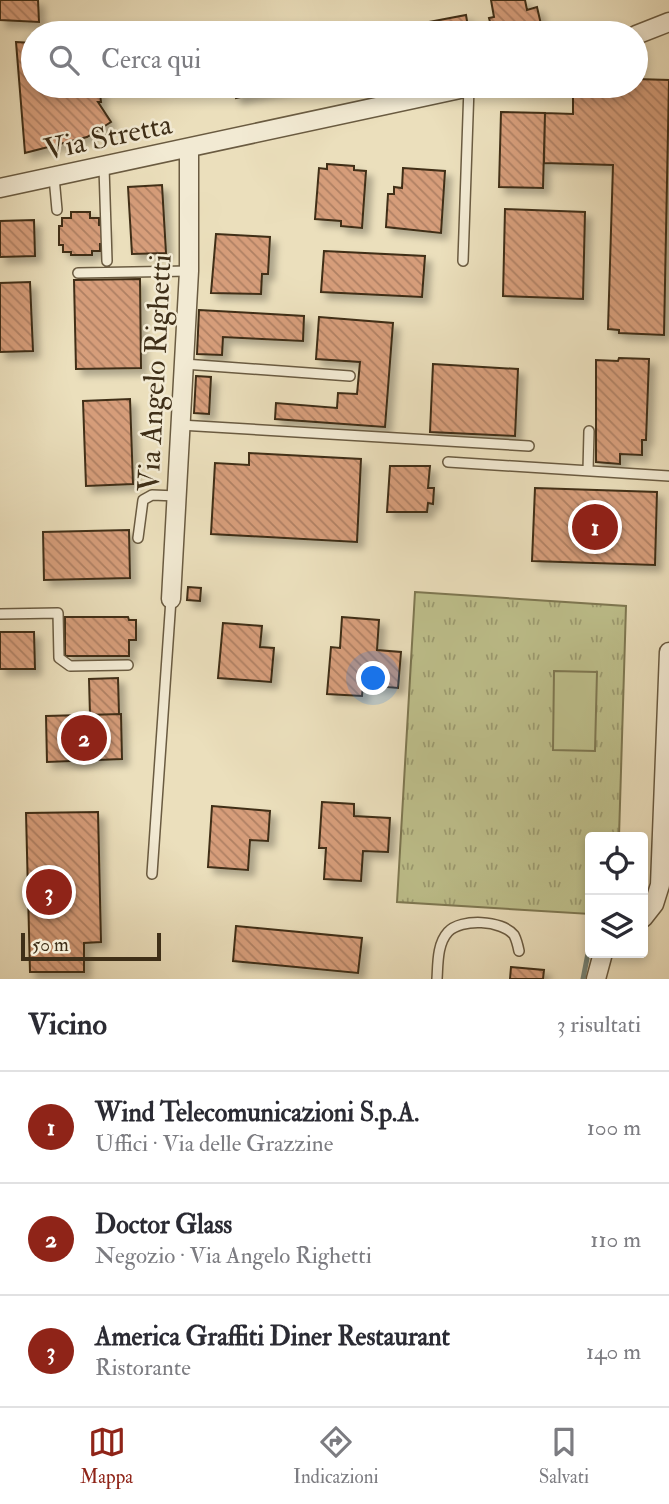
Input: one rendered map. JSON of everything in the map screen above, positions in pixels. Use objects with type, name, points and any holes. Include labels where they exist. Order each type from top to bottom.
[{"type":"street","points":[[648,30],[669,22]]},
{"type":"street","name":"Via Stretta","points":[[0,188],[418,98]]},
{"type":"street","name":"Via Angelo Righetti","points":[[171,599],[189,271],[189,149]]},
{"type":"street","points":[[648,912],[665,881],[669,652]]},
{"type":"street","points":[[596,979],[602,958]]},
{"type":"lane","points":[[463,261],[471,98]]},
{"type":"lane","points":[[104,167],[107,261]]},
{"type":"lane","points":[[54,177],[57,210]]},
{"type":"lane","points":[[78,273],[189,271]]},
{"type":"lane","points":[[184,364],[350,376]]},
{"type":"lane","points":[[180,425],[529,446]]},
{"type":"lane","points":[[588,471],[589,431]]},
{"type":"lane","points":[[448,462],[669,476]]},
{"type":"lane","points":[[138,538],[144,500],[152,495],[177,496]]},
{"type":"lane","points":[[152,874],[171,599]]},
{"type":"lane","points":[[0,614],[58,613],[59,658],[71,666],[128,665]]},
{"type":"lane","points":[[437,979],[440,943],[449,930],[461,925],[500,926],[514,936],[519,951]]},
{"type":"green space","points":[[415,592],[626,606],[619,832],[585,832],[585,914],[397,902]]},
{"type":"green space","points":[[554,671],[597,672],[595,751],[553,750]]},
{"type":"building","points":[[0,0],[38,0],[39,21],[0,20]]},
{"type":"building","points":[[491,0],[525,0],[527,10],[537,7],[540,21],[490,21],[489,18],[494,17]]},
{"type":"building","points":[[466,15],[467,21],[434,21]]},
{"type":"building","points":[[16,42],[21,42],[21,98],[100,98],[101,102],[98,102],[111,122],[87,137],[25,153]]},
{"type":"building","points":[[648,79],[669,80],[664,335],[619,333],[619,330],[608,329],[613,165],[544,163],[545,113],[573,114],[573,98],[648,98]]},
{"type":"building","points":[[501,112],[545,113],[543,188],[499,187]]},
{"type":"building","points":[[327,164],[354,166],[354,170],[366,171],[362,228],[341,226],[341,221],[315,219],[319,168],[327,169]]},
{"type":"building","points":[[403,168],[445,171],[441,233],[386,227],[388,194],[394,194],[394,187],[402,188]]},
{"type":"building","points":[[162,185],[166,253],[132,254],[128,187]]},
{"type":"building","points":[[505,209],[585,212],[583,299],[503,296]]},
{"type":"building","points":[[71,212],[90,212],[90,218],[99,218],[99,225],[103,225],[103,244],[100,244],[100,251],[92,251],[92,255],[71,255],[71,252],[63,252],[63,245],[59,245],[59,226],[62,226],[62,218],[71,218]]},
{"type":"building","points":[[34,220],[35,256],[0,257],[0,221]]},
{"type":"building","points":[[216,234],[270,237],[268,274],[262,274],[261,294],[211,293]]},
{"type":"building","points":[[324,251],[425,256],[422,297],[321,292]]},
{"type":"building","points":[[140,279],[141,368],[76,369],[74,280]]},
{"type":"building","points":[[30,282],[33,351],[0,352],[0,283]]},
{"type":"building","points":[[199,310],[304,316],[303,341],[223,337],[222,355],[197,354]]},
{"type":"building","points":[[319,317],[393,323],[385,427],[275,419],[276,403],[337,408],[338,393],[357,394],[360,362],[316,359]]},
{"type":"building","points":[[619,358],[649,359],[646,440],[642,440],[642,455],[620,454],[620,464],[596,462],[596,360],[618,361]]},
{"type":"building","points":[[433,364],[518,369],[515,436],[430,432]]},
{"type":"building","points":[[196,376],[211,377],[209,414],[194,413]]},
{"type":"building","points":[[130,399],[133,484],[86,486],[83,401]]},
{"type":"building","points":[[249,453],[361,459],[357,542],[211,534],[215,463],[249,465]]},
{"type":"building","points":[[390,466],[430,466],[428,488],[434,488],[433,504],[428,503],[427,512],[387,512]]},
{"type":"building","points":[[535,488],[657,492],[655,565],[532,561]]},
{"type":"building","points":[[129,530],[130,578],[44,580],[43,532]]},
{"type":"building","points":[[188,587],[201,588],[200,601],[187,600]]},
{"type":"building","points":[[65,617],[128,617],[129,620],[136,620],[136,640],[129,640],[129,656],[65,656]]},
{"type":"building","points":[[342,617],[379,620],[377,650],[401,652],[398,688],[363,685],[362,696],[327,694],[331,647],[340,648]]},
{"type":"building","points":[[223,623],[262,626],[260,647],[274,648],[271,682],[218,678]]},
{"type":"building","points":[[0,632],[34,632],[35,669],[0,669]]},
{"type":"building","points":[[118,678],[119,714],[90,715],[89,679]]},
{"type":"building","points":[[121,714],[122,759],[47,762],[46,716]]},
{"type":"building","points":[[322,802],[354,804],[354,816],[390,818],[388,852],[363,851],[361,881],[324,879],[326,848],[319,848]]},
{"type":"building","points":[[212,806],[270,811],[268,841],[250,840],[248,870],[208,867]]},
{"type":"building","points":[[98,812],[101,942],[84,943],[84,972],[30,972],[26,813]]},
{"type":"building","points":[[236,926],[362,938],[358,973],[233,961]]},
{"type":"building","points":[[511,967],[544,970],[543,979],[510,979]]},
{"type":"waterway","points":[[583,979],[587,958]]},
{"type":"place","name":"Wind Telecomunicazioni S.p.A.","points":[[595,527]]},
{"type":"place","name":"Doctor Glass","points":[[84,738]]},
{"type":"place","name":"America Graffiti Diner Restaurant","points":[[49,892]]}]
